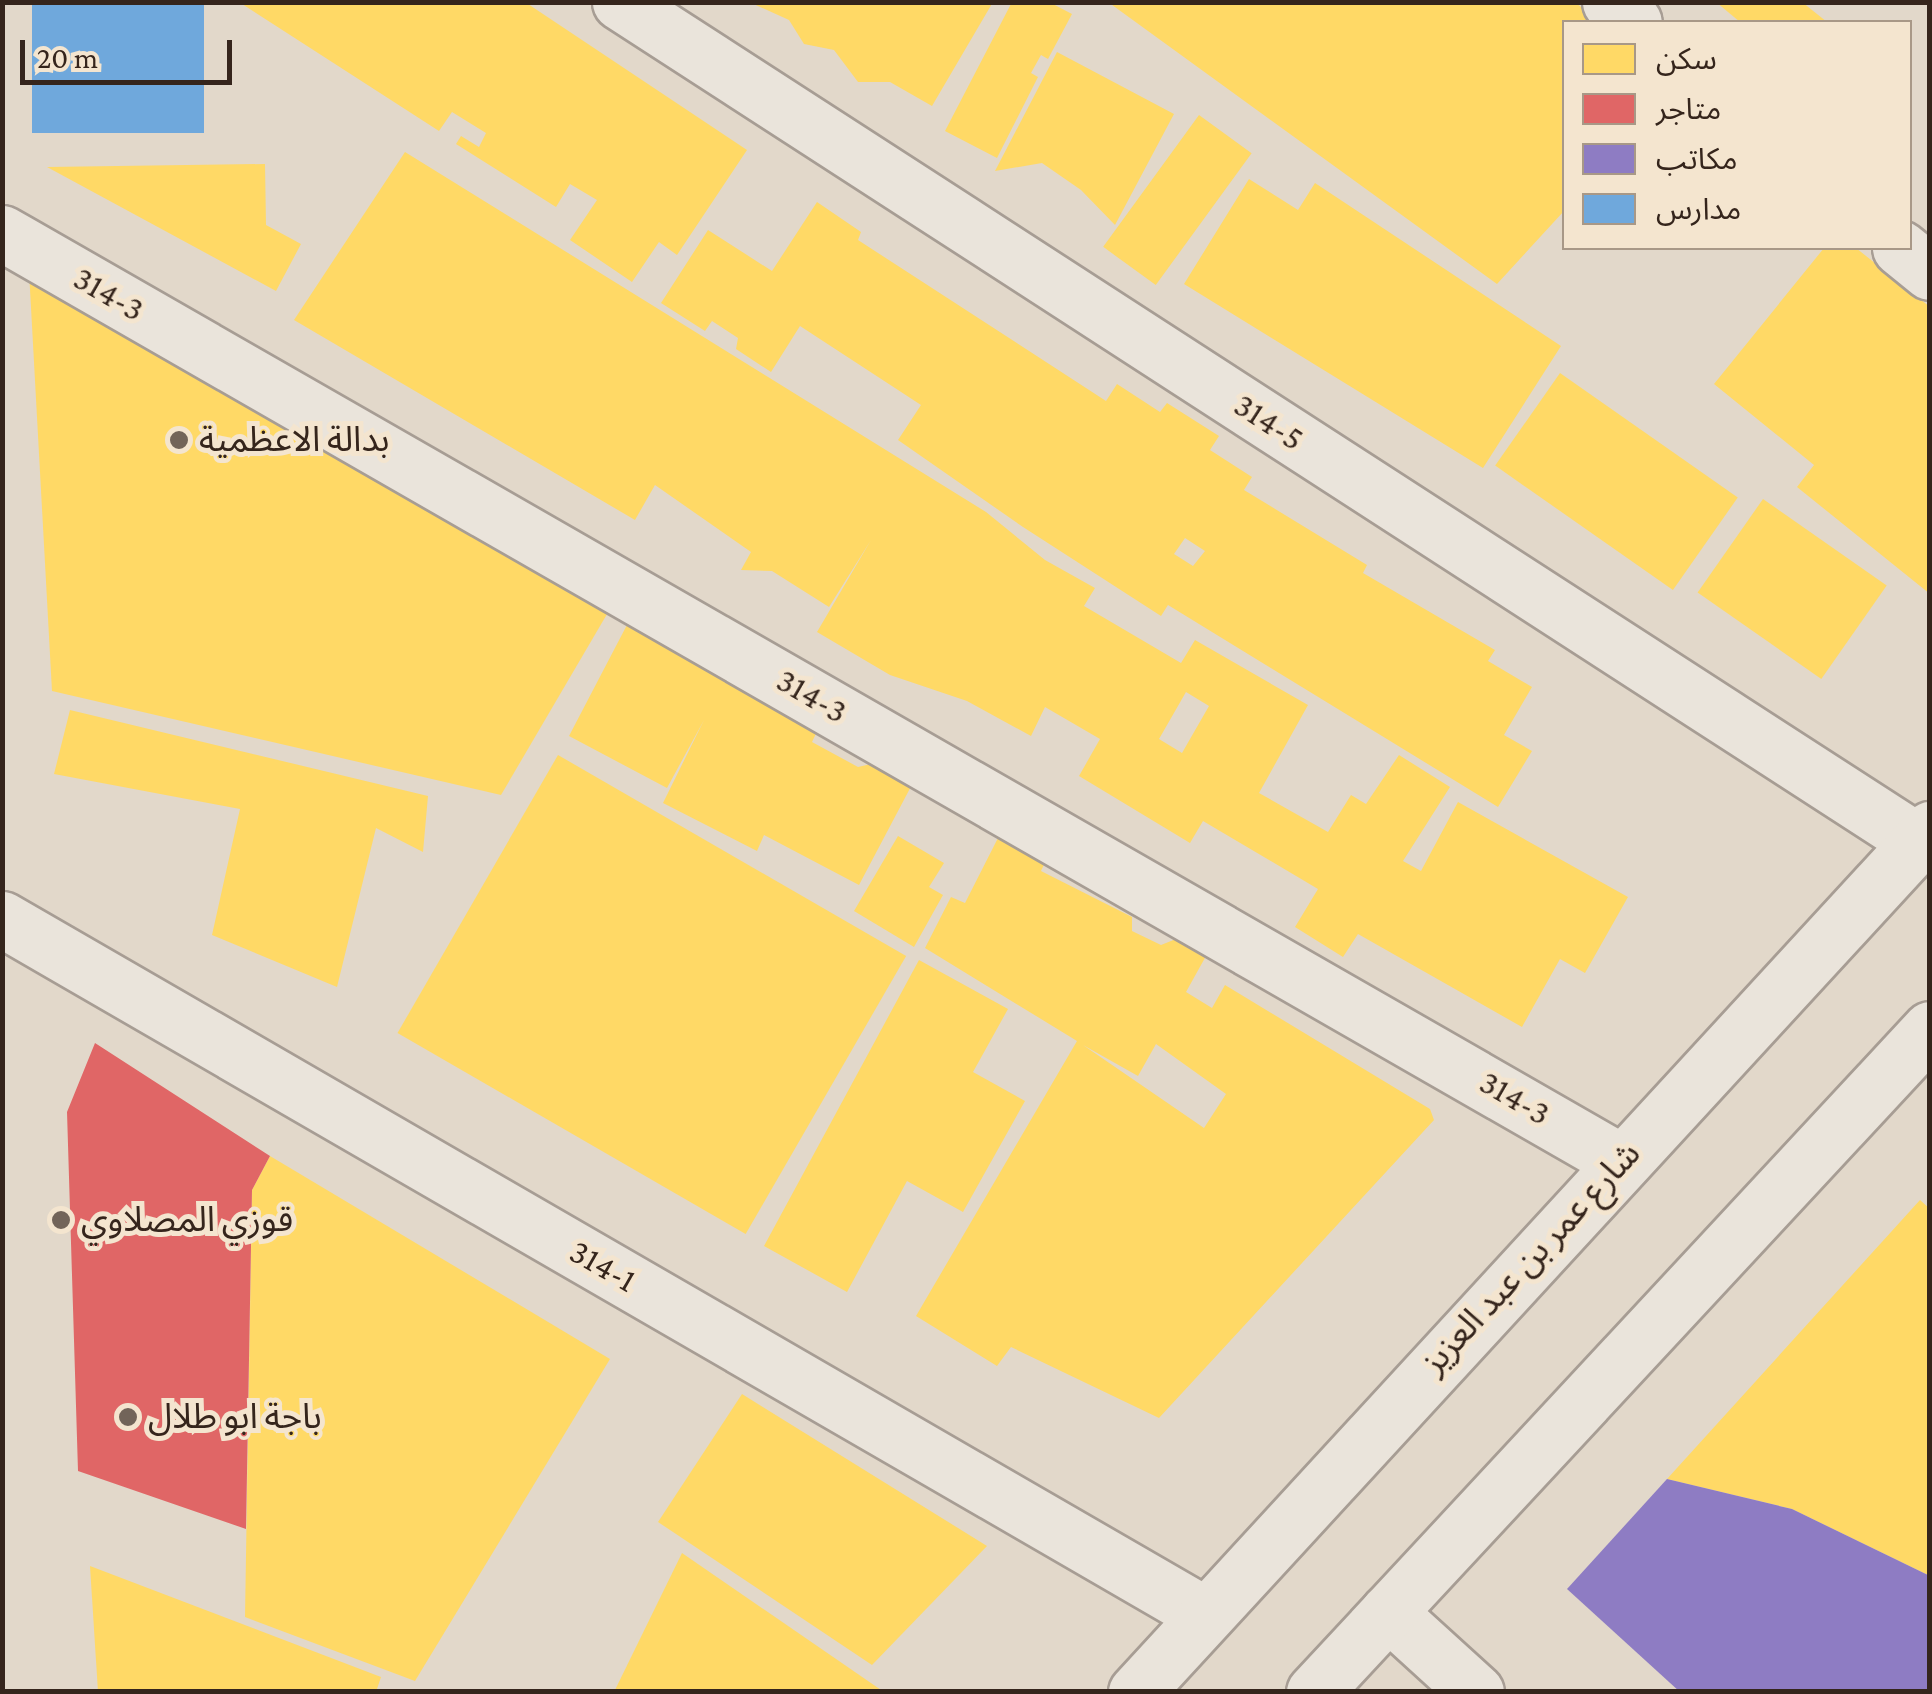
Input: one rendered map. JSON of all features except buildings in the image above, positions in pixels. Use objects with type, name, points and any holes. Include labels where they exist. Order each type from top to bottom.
[{"type":"street","name":"314-5","points":[[620,2],[1923,835]]},
{"type":"street","points":[[1610,2],[1632,20]]},
{"type":"street","name":"314-3","points":[[2,234],[1620,1161]]},
{"type":"street","points":[[1902,250],[1930,272]]},
{"type":"street","name":"شارع عمر بن عبد العزيز","points":[[1136,1692],[1923,835]]},
{"type":"street","name":"314-1","points":[[2,918],[1204,1614]]},
{"type":"street","points":[[1314,1692],[1930,1029]]},
{"type":"street","points":[[1388,1612],[1476,1692]]},
{"type":"place","name":"بدالة الاعظمية","points":[[179,440]]},
{"type":"place","name":"قوزي المصلاوي","points":[[61,1220]]},
{"type":"place","name":"باجة ابو طلال","points":[[128,1417]]}]
